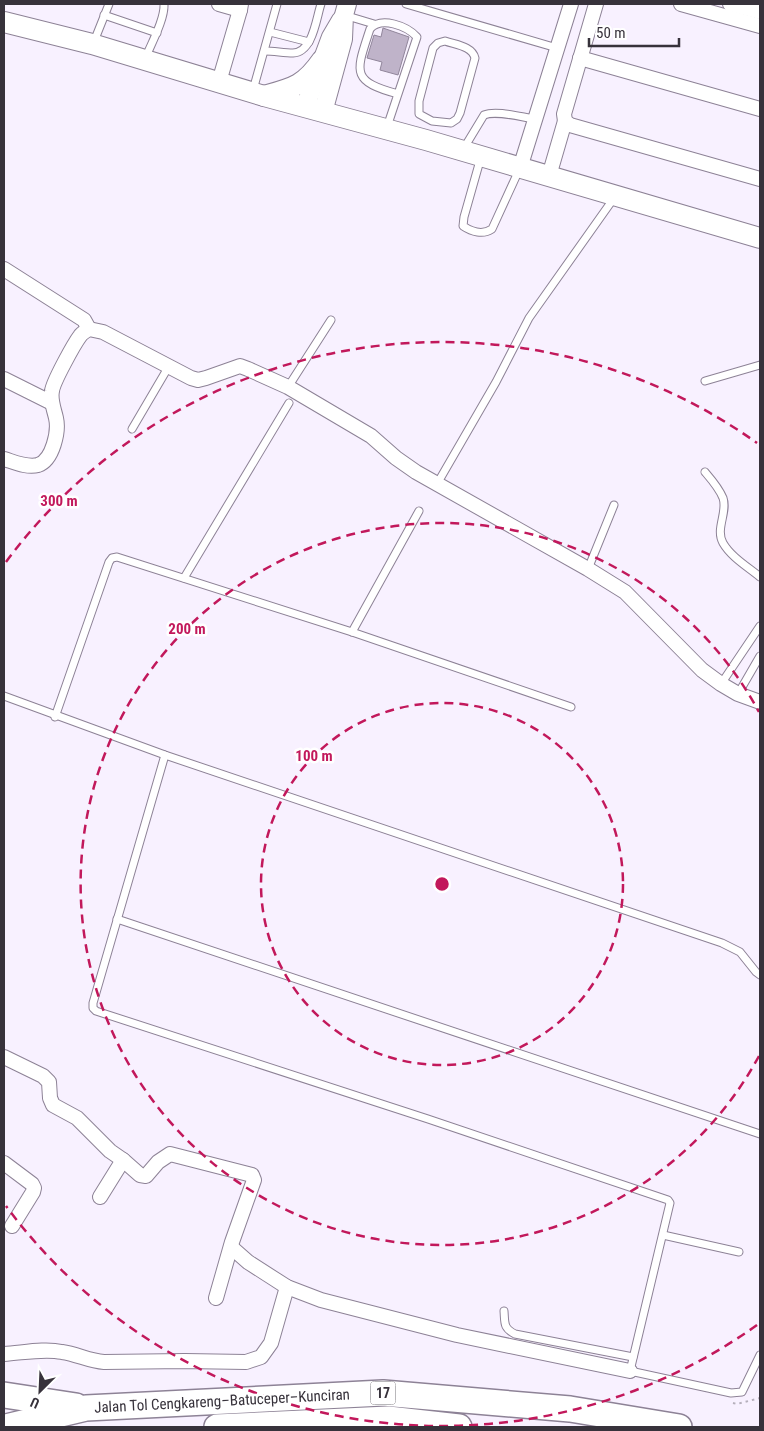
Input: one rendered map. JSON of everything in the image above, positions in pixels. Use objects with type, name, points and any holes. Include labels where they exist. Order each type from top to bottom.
[{"type":"highway","name":"Jalan Tol Cengkareng–Batuceper–Kunciran","points":[[6,1427],[86,1408],[383,1393],[570,1409],[679,1427]]},
{"type":"highway","points":[[4,1395],[86,1408]]},
{"type":"highway","name":"Jalan Tol Cengkareng–Batuceper–Kunciran","points":[[217,1427],[388,1418],[459,1427]]},
{"type":"main road","points":[[4,22],[92,44],[258,94],[386,128],[429,130],[462,150],[760,238]]},
{"type":"main road","points":[[258,94],[285,90],[302,83],[313,74],[322,60]]},
{"type":"street","points":[[219,4],[241,7],[219,82]]},
{"type":"street","points":[[520,168],[571,4]]},
{"type":"street","points":[[549,176],[565,121],[564,114],[596,4]]},
{"type":"street","points":[[681,4],[760,26]]},
{"type":"street","points":[[730,4],[760,12]]},
{"type":"street","points":[[314,109],[322,60],[331,37],[346,9]]},
{"type":"street","points":[[314,109],[343,39],[346,9]]},
{"type":"street","points":[[580,58],[760,109]]},
{"type":"street","points":[[565,121],[570,125],[760,180]]},
{"type":"street","points":[[4,269],[84,320],[89,329],[103,332],[198,380],[240,366],[288,387],[371,436],[396,458],[438,484],[625,592],[702,670],[738,694],[760,702]]},
{"type":"street","points":[[4,459],[28,465],[37,465],[44,462],[55,443],[57,435],[52,391],[74,345],[81,335],[89,329]]},
{"type":"street","points":[[4,379],[52,403]]},
{"type":"street","points":[[4,1057],[43,1076],[49,1082],[52,1105],[77,1118],[110,1151],[140,1175],[146,1176],[158,1162],[170,1154],[252,1175],[254,1180],[231,1246],[216,1298]]},
{"type":"street","points":[[100,1197],[123,1160]]},
{"type":"street","points":[[4,1163],[32,1184],[34,1188],[12,1226]]},
{"type":"street","points":[[231,1246],[248,1262],[287,1287],[321,1300],[457,1335],[630,1371]]},
{"type":"street","points":[[4,1354],[44,1351],[62,1352],[91,1361],[104,1362],[246,1362],[262,1357],[271,1343],[287,1287]]},
{"type":"lane","points":[[92,44],[109,4]]},
{"type":"lane","points":[[145,59],[156,33],[164,4]]},
{"type":"lane","points":[[258,94],[265,51],[277,4]]},
{"type":"lane","points":[[265,51],[295,53],[302,50],[309,42],[321,4]]},
{"type":"lane","points":[[406,4],[557,48]]},
{"type":"lane","points":[[346,9],[374,24]]},
{"type":"lane","points":[[104,15],[156,33]]},
{"type":"lane","points":[[386,128],[398,94],[417,37],[407,29],[380,22],[374,24],[370,29],[359,68],[367,82],[376,88],[398,94]]},
{"type":"lane","points":[[270,32],[309,42]]},
{"type":"lane","points":[[445,41],[469,48],[474,52],[475,58],[460,114],[452,123],[429,130],[420,114],[418,101],[433,48],[438,43],[445,41]]},
{"type":"lane","points":[[462,150],[484,115],[489,113],[535,119]]},
{"type":"lane","points":[[481,156],[464,217],[463,226],[468,229],[487,232],[492,228],[520,168]]},
{"type":"lane","points":[[438,484],[496,382],[529,318],[616,196]]},
{"type":"lane","points":[[288,387],[331,320]]},
{"type":"lane","points":[[706,381],[760,365]]},
{"type":"lane","points":[[132,429],[169,366]]},
{"type":"lane","points":[[184,578],[289,403]]},
{"type":"lane","points":[[705,472],[723,498],[724,505],[720,535],[723,543],[730,552],[760,577]]},
{"type":"lane","points":[[588,569],[614,505]]},
{"type":"lane","points":[[352,632],[419,511]]},
{"type":"lane","points":[[56,717],[109,562],[112,558],[117,557],[352,632],[571,707]]},
{"type":"lane","points":[[721,684],[760,626]]},
{"type":"lane","points":[[738,694],[760,656]]},
{"type":"lane","points":[[4,696],[56,717],[165,756],[722,943],[740,952],[760,975]]},
{"type":"lane","points":[[165,756],[93,1003],[93,1008],[96,1012],[428,1119],[668,1200],[670,1203],[663,1235],[630,1371],[731,1393],[742,1392],[760,1355]]},
{"type":"lane","points":[[117,919],[760,1134]]},
{"type":"lane","points":[[663,1235],[739,1252]]},
{"type":"lane","points":[[504,1311],[505,1326],[515,1334],[633,1357]]},
{"type":"building","points":[[383,28],[409,37],[398,75],[380,70],[382,62],[367,58],[374,35],[381,37]]}]
